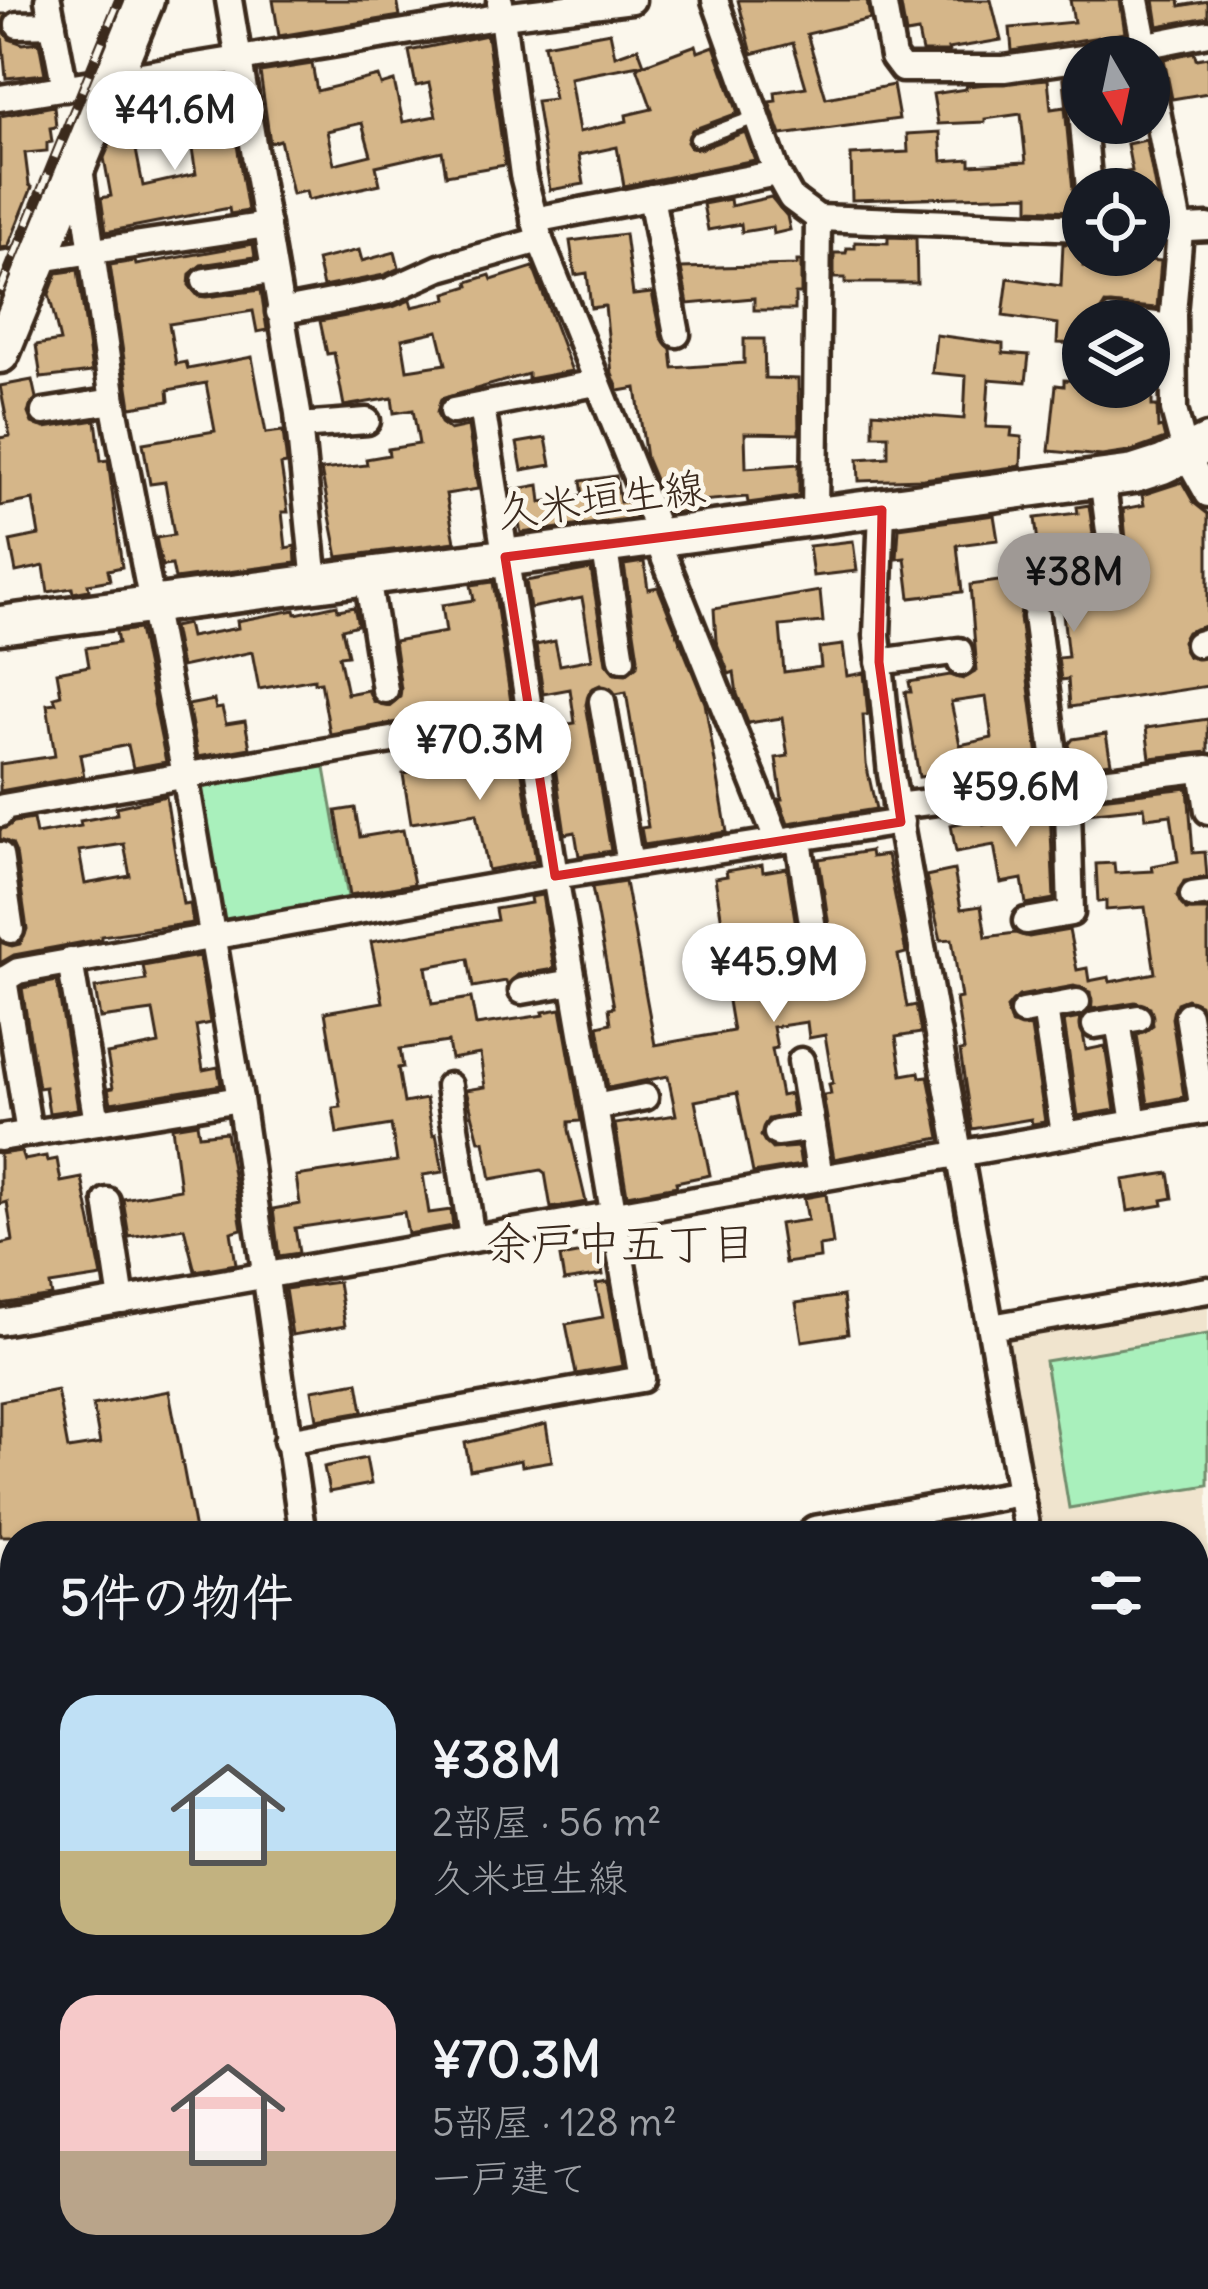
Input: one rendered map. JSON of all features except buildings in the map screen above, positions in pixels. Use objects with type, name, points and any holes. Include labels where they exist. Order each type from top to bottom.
[{"type":"main road","points":[[0,354],[145,0]]},
{"type":"main road","name":"久米垣生線","points":[[0,625],[1133,474],[1197,449]]},
{"type":"street","points":[[229,0],[299,426],[315,583]]},
{"type":"street","points":[[0,98],[238,60],[501,8],[632,0]]},
{"type":"street","points":[[715,0],[776,173],[791,198],[818,218],[1062,227]]},
{"type":"street","points":[[883,0],[893,57],[902,69],[1004,69],[1062,61]]},
{"type":"street","points":[[1136,0],[1143,36]]},
{"type":"street","points":[[501,8],[523,175],[537,230],[658,536],[788,840],[818,954]]},
{"type":"street","points":[[18,25],[56,11],[65,88]]},
{"type":"street","points":[[1170,48],[1208,33]]},
{"type":"street","points":[[1164,144],[1180,231],[1172,322],[1174,410],[1197,449],[1208,494]]},
{"type":"street","points":[[79,166],[113,401],[154,604],[240,1099],[300,1521]]},
{"type":"street","points":[[279,312],[389,291],[537,230],[652,197],[776,173]]},
{"type":"street","points":[[652,197],[677,334]]},
{"type":"street","points":[[815,517],[818,218]]},
{"type":"street","points":[[0,266],[267,225]]},
{"type":"street","points":[[1170,231],[1208,227]]},
{"type":"street","points":[[205,281],[273,271]]},
{"type":"street","points":[[453,411],[596,383]]},
{"type":"street","points":[[44,412],[113,401]]},
{"type":"street","points":[[287,1441],[642,1379],[555,876],[482,406]]},
{"type":"street","points":[[299,426],[367,421]]},
{"type":"street","points":[[1099,549],[1111,546],[1102,478]]},
{"type":"street","points":[[882,510],[879,662],[899,814],[1026,1521]]},
{"type":"street","points":[[604,544],[622,659]]},
{"type":"street","points":[[367,576],[385,690]]},
{"type":"street","points":[[1026,921],[1071,914],[1068,809],[1058,784],[1036,616]]},
{"type":"street","points":[[879,662],[959,651],[961,663]]},
{"type":"street","points":[[602,701],[630,864]]},
{"type":"street","points":[[0,814],[3,806],[530,716]]},
{"type":"street","points":[[9,977],[211,936],[788,840],[1058,784],[1205,768],[1208,812]]},
{"type":"street","points":[[0,855],[6,931],[16,931],[9,977],[29,1133]]},
{"type":"street","points":[[70,962],[97,1122]]},
{"type":"street","points":[[522,991],[573,982]]},
{"type":"street","points":[[1064,1134],[1034,1010],[1077,1002]]},
{"type":"street","points":[[0,1322],[1206,1111],[1186,1016]]},
{"type":"street","points":[[1117,1021],[1134,1123]]},
{"type":"street","points":[[801,1061],[820,1177]]},
{"type":"street","points":[[449,1086],[472,1239]]},
{"type":"street","points":[[595,1107],[645,1097]]},
{"type":"street","points":[[0,1138],[240,1099]]},
{"type":"street","points":[[777,1133],[812,1128]]},
{"type":"street","points":[[106,1201],[122,1301]]},
{"type":"street","points":[[991,1327],[1208,1289]]},
{"type":"street","points":[[855,1521],[1021,1493]]},
{"type":"lane","points":[[697,139],[757,117]]},
{"type":"highlighted area","points":[[882,510],[879,662],[901,822],[555,876],[505,557]]},
{"type":"shaded area","points":[[1208,1295],[1208,1521],[1036,1521],[1006,1351],[1008,1329]]},
{"type":"green space","points":[[323,757],[349,903],[234,923],[221,919],[195,788],[199,779]]},
{"type":"green space","points":[[1208,1334],[1208,1485],[1069,1508],[1045,1361]]},
{"type":"railway","points":[[0,291],[119,0]]},
{"type":"district","name":"余戸中五丁目","points":[[621,1243]]}]
